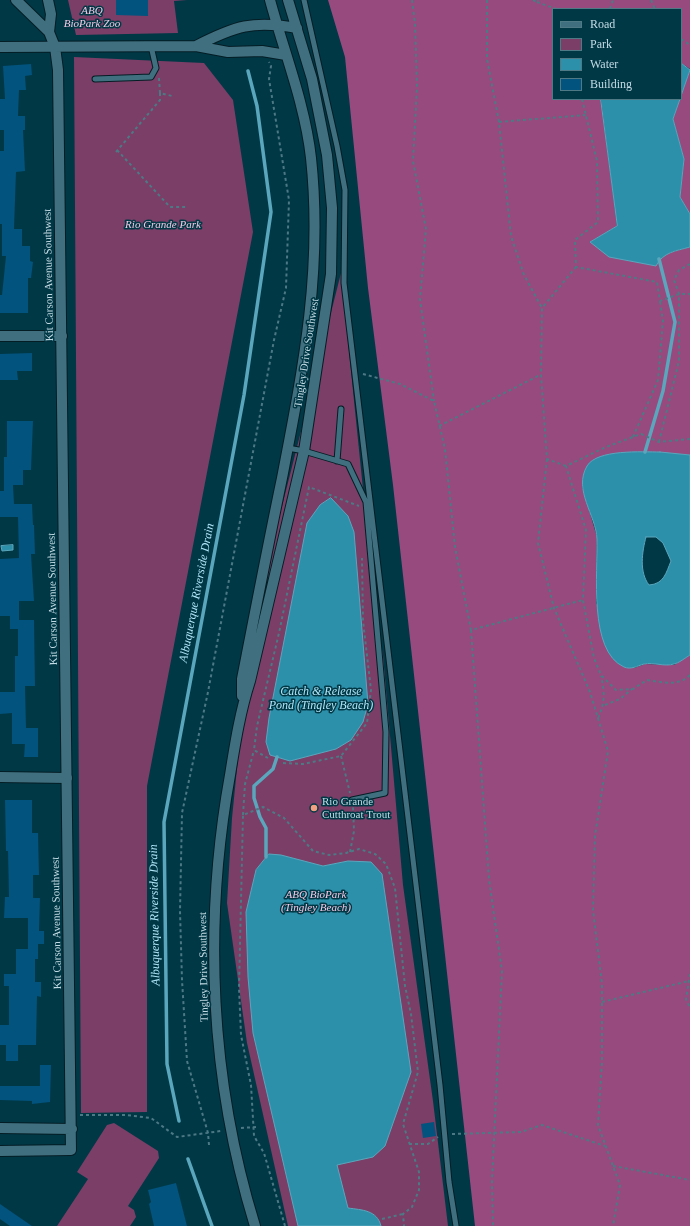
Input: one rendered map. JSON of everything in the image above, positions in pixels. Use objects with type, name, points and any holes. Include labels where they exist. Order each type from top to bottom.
[{"type":"street","points":[[16,0],[49,32]]},
{"type":"street","points":[[48,0],[51,14],[49,32]]},
{"type":"street","name":"Tingley Drive Southwest","points":[[242,706],[242,679],[288,448],[306,348],[314,274],[314,204],[310,156],[296,84],[270,0]]},
{"type":"street","name":"Tingley Drive Southwest","points":[[255,1226],[236,1155],[216,1024],[214,975],[216,876],[220,827],[242,706],[250,681],[304,451],[331,274],[332,208],[327,155],[312,79],[288,0]]},
{"type":"street","points":[[196,46],[221,33],[255,23],[277,24],[297,28]]},
{"type":"street","name":"Kit Carson Avenue Southwest","points":[[0,1151],[71,1150],[72,1129],[58,70],[55,47],[49,32]]},
{"type":"street","points":[[0,47],[196,46],[228,52],[267,52],[286,55]]},
{"type":"street","points":[[0,336],[62,336]]},
{"type":"street","points":[[0,778],[67,778]]},
{"type":"street","points":[[0,1128],[72,1129]]},
{"type":"lane","points":[[304,0],[336,139],[345,190],[344,283],[449,1182],[456,1226]]},
{"type":"lane","points":[[96,79],[151,77],[156,68],[151,46]]},
{"type":"lane","points":[[337,461],[341,409]]},
{"type":"lane","points":[[288,448],[304,451],[348,464],[366,502],[386,732],[385,793],[352,800]]},
{"type":"path","points":[[412,0],[415,24],[417,87],[413,161],[426,229],[420,299],[434,401],[445,449],[456,547],[471,630],[489,879],[502,971],[492,1181],[493,1226]]},
{"type":"path","points":[[487,0],[487,59],[499,122],[511,236],[524,275],[542,308],[541,375],[547,459],[538,543],[554,608],[590,692],[608,751],[595,836],[593,910],[602,984],[602,1061],[598,1125],[620,1185],[613,1226]]},
{"type":"path","points":[[533,0],[554,8]]},
{"type":"path","points":[[682,39],[690,45]]},
{"type":"path","points":[[209,1145],[208,1133],[187,1060],[182,980],[180,911],[182,813],[208,692],[274,340],[286,288],[289,200],[269,79],[271,66],[267,59],[267,52]]},
{"type":"path","points":[[172,96],[160,93],[160,100],[116,151],[170,207],[186,208]]},
{"type":"path","points":[[542,308],[576,267],[575,240],[598,222],[597,161],[582,100]]},
{"type":"path","points":[[499,122],[586,115]]},
{"type":"path","points":[[659,442],[680,361],[679,294],[674,280],[679,270],[690,264]]},
{"type":"path","points":[[576,267],[657,282],[661,300],[663,321],[658,380],[633,437]]},
{"type":"path","points":[[661,300],[679,294],[690,294]]},
{"type":"path","points":[[363,374],[400,384],[434,401]]},
{"type":"path","points":[[439,426],[541,375]]},
{"type":"path","points":[[547,459],[566,466],[606,447],[642,434],[659,442],[690,439]]},
{"type":"path","points":[[566,466],[586,530],[583,600],[594,658],[601,675],[605,691],[604,705],[598,719]]},
{"type":"path","points":[[285,1226],[264,1153],[254,1136],[251,1085],[241,1035],[239,988],[245,784],[254,750],[257,726],[279,633],[309,487],[360,506],[360,514]]},
{"type":"path","points":[[283,763],[303,764],[341,756],[367,723],[371,690],[363,621],[362,552]]},
{"type":"path","points":[[471,630],[583,600]]},
{"type":"path","points":[[604,705],[620,699],[647,680],[669,683],[684,680],[690,674]]},
{"type":"path","points":[[601,675],[616,690],[633,689]]},
{"type":"path","points":[[254,750],[268,758]]},
{"type":"path","points":[[244,815],[263,807],[284,818],[313,851],[330,855],[359,849],[375,854],[386,864],[395,888],[405,986],[411,1014],[418,1072],[403,1124],[419,1172],[419,1190],[412,1207],[403,1214],[382,1219]]},
{"type":"path","points":[[690,974],[686,999],[690,1008]]},
{"type":"path","points":[[602,1002],[689,981]]},
{"type":"path","points":[[71,1115],[126,1115],[151,1118],[177,1137],[208,1133]]},
{"type":"path","points":[[410,1144],[428,1144],[444,1135],[521,1132],[542,1125],[605,1146]]},
{"type":"path","points":[[613,1166],[690,1180]]},
{"type":"path","points":[[403,1214],[404,1226]]},
{"type":"green space","name":"ABQ BioPark Zoo","points":[[68,0],[187,0],[174,1],[178,33],[76,35]]},
{"type":"green space","name":"Rio Grande Park","points":[[74,57],[204,63],[233,100],[253,232],[147,786],[147,1112],[81,1113]]},
{"type":"green space","name":"ABQ BioPark (Tingley Beach)","points":[[341,273],[375,607],[383,655],[403,885],[433,1101],[448,1226],[288,1226],[247,1043],[227,903],[232,818],[251,629]]},
{"type":"green space","points":[[114,1123],[158,1151],[159,1158],[128,1206],[134,1210],[136,1217],[130,1226],[57,1226],[88,1179],[77,1172],[107,1125]]},
{"type":"shaded area","points":[[328,0],[690,0],[690,69],[682,64],[682,8],[552,8],[552,100],[601,100],[617,226],[590,242],[659,259],[665,254],[690,247],[690,455],[645,452],[582,486],[597,537],[596,603],[634,668],[645,664],[674,665],[690,655],[690,1226],[475,1226],[393,485],[368,288],[345,57]]},
{"type":"shaded area","points":[[690,70],[690,214],[680,197],[684,159],[673,119],[680,100],[682,100],[682,93]]},
{"type":"water","points":[[682,64],[690,70],[682,93]]},
{"type":"water","points":[[601,100],[680,100],[673,119],[684,159],[680,197],[690,214],[690,247],[666,255],[656,266],[609,257],[590,242],[617,226]]},
{"type":"water","points":[[660,452],[690,455],[690,655],[678,663],[670,665],[644,664],[627,668],[613,658],[605,645],[600,628],[596,589],[596,530],[586,502],[583,475],[587,466],[592,461],[610,454]],"holes":[[[646,537],[656,537],[663,543],[671,561],[664,577],[658,583],[649,585],[644,574],[642,562],[643,549]]]},
{"type":"water","name":"Catch & Release Pond (Tingley Beach)","points":[[331,498],[348,516],[354,532],[368,704],[363,722],[351,740],[336,749],[290,761],[270,755],[266,742],[269,718],[307,523],[320,505]]},
{"type":"water","points":[[13,545],[13,550],[2,551],[1,546]]},
{"type":"water","points":[[269,854],[281,855],[323,866],[348,861],[371,862],[382,874],[411,1072],[385,1146],[373,1157],[337,1165],[348,1208],[364,1210],[372,1214],[379,1221],[381,1226],[298,1226],[253,1033],[248,977],[246,912],[256,870]]},
{"type":"building","points":[[116,0],[148,0],[148,16],[116,15]]},
{"type":"building","points":[[31,64],[32,75],[25,76],[26,90],[19,90],[18,116],[25,116],[25,130],[23,130],[25,171],[16,172],[14,229],[22,229],[22,246],[30,246],[30,261],[33,262],[31,278],[28,278],[28,313],[0,313],[0,295],[2,295],[6,256],[2,256],[2,224],[0,224],[0,151],[4,151],[4,130],[0,130],[0,99],[5,99],[3,66]]},
{"type":"building","points":[[32,353],[32,371],[17,371],[18,380],[0,380],[0,354]]},
{"type":"building","points":[[7,421],[33,421],[31,470],[23,470],[23,485],[13,485],[14,504],[32,504],[34,525],[35,554],[31,554],[34,601],[19,601],[19,620],[34,620],[35,686],[25,686],[26,728],[38,728],[38,757],[24,757],[25,744],[12,744],[12,713],[0,714],[0,692],[15,692],[15,656],[18,656],[18,629],[10,629],[10,616],[0,616],[0,559],[19,558],[18,517],[0,517],[0,491],[4,491],[4,457],[7,457]]},
{"type":"building","points":[[5,800],[32,800],[32,833],[38,833],[39,875],[33,875],[33,898],[40,898],[39,931],[44,931],[44,944],[38,944],[38,959],[35,959],[35,982],[41,982],[41,997],[37,996],[36,1045],[18,1045],[18,1061],[6,1061],[6,1045],[0,1045],[0,1025],[9,1025],[9,986],[4,986],[4,974],[16,974],[16,949],[28,949],[28,918],[4,918],[5,897],[9,897]]},
{"type":"building","points":[[40,1065],[51,1065],[50,1102],[32,1104],[32,1101],[0,1100],[0,1086],[40,1086]]},
{"type":"building","points":[[434,1122],[436,1136],[423,1138],[421,1124]]},
{"type":"building","points":[[176,1183],[187,1226],[154,1226],[149,1204],[151,1202],[148,1190]]},
{"type":"building","points":[[0,1204],[32,1226],[10,1226],[0,1219]]},
{"type":"waterway","name":"Albuquerque Riverside Drain","points":[[179,1121],[167,1064],[164,822],[244,395],[271,212],[257,106],[248,71]]},
{"type":"waterway","points":[[645,452],[663,391],[675,322],[659,259]]},
{"type":"waterway","points":[[266,857],[266,828],[260,817],[254,798],[254,786],[273,769],[277,757]]},
{"type":"waterway","name":"Albuquerque Riverside Drain","points":[[188,1159],[212,1226]]},
{"type":"place","name":"Rio Grande Cutthroat Trout","points":[[314,808]]}]
